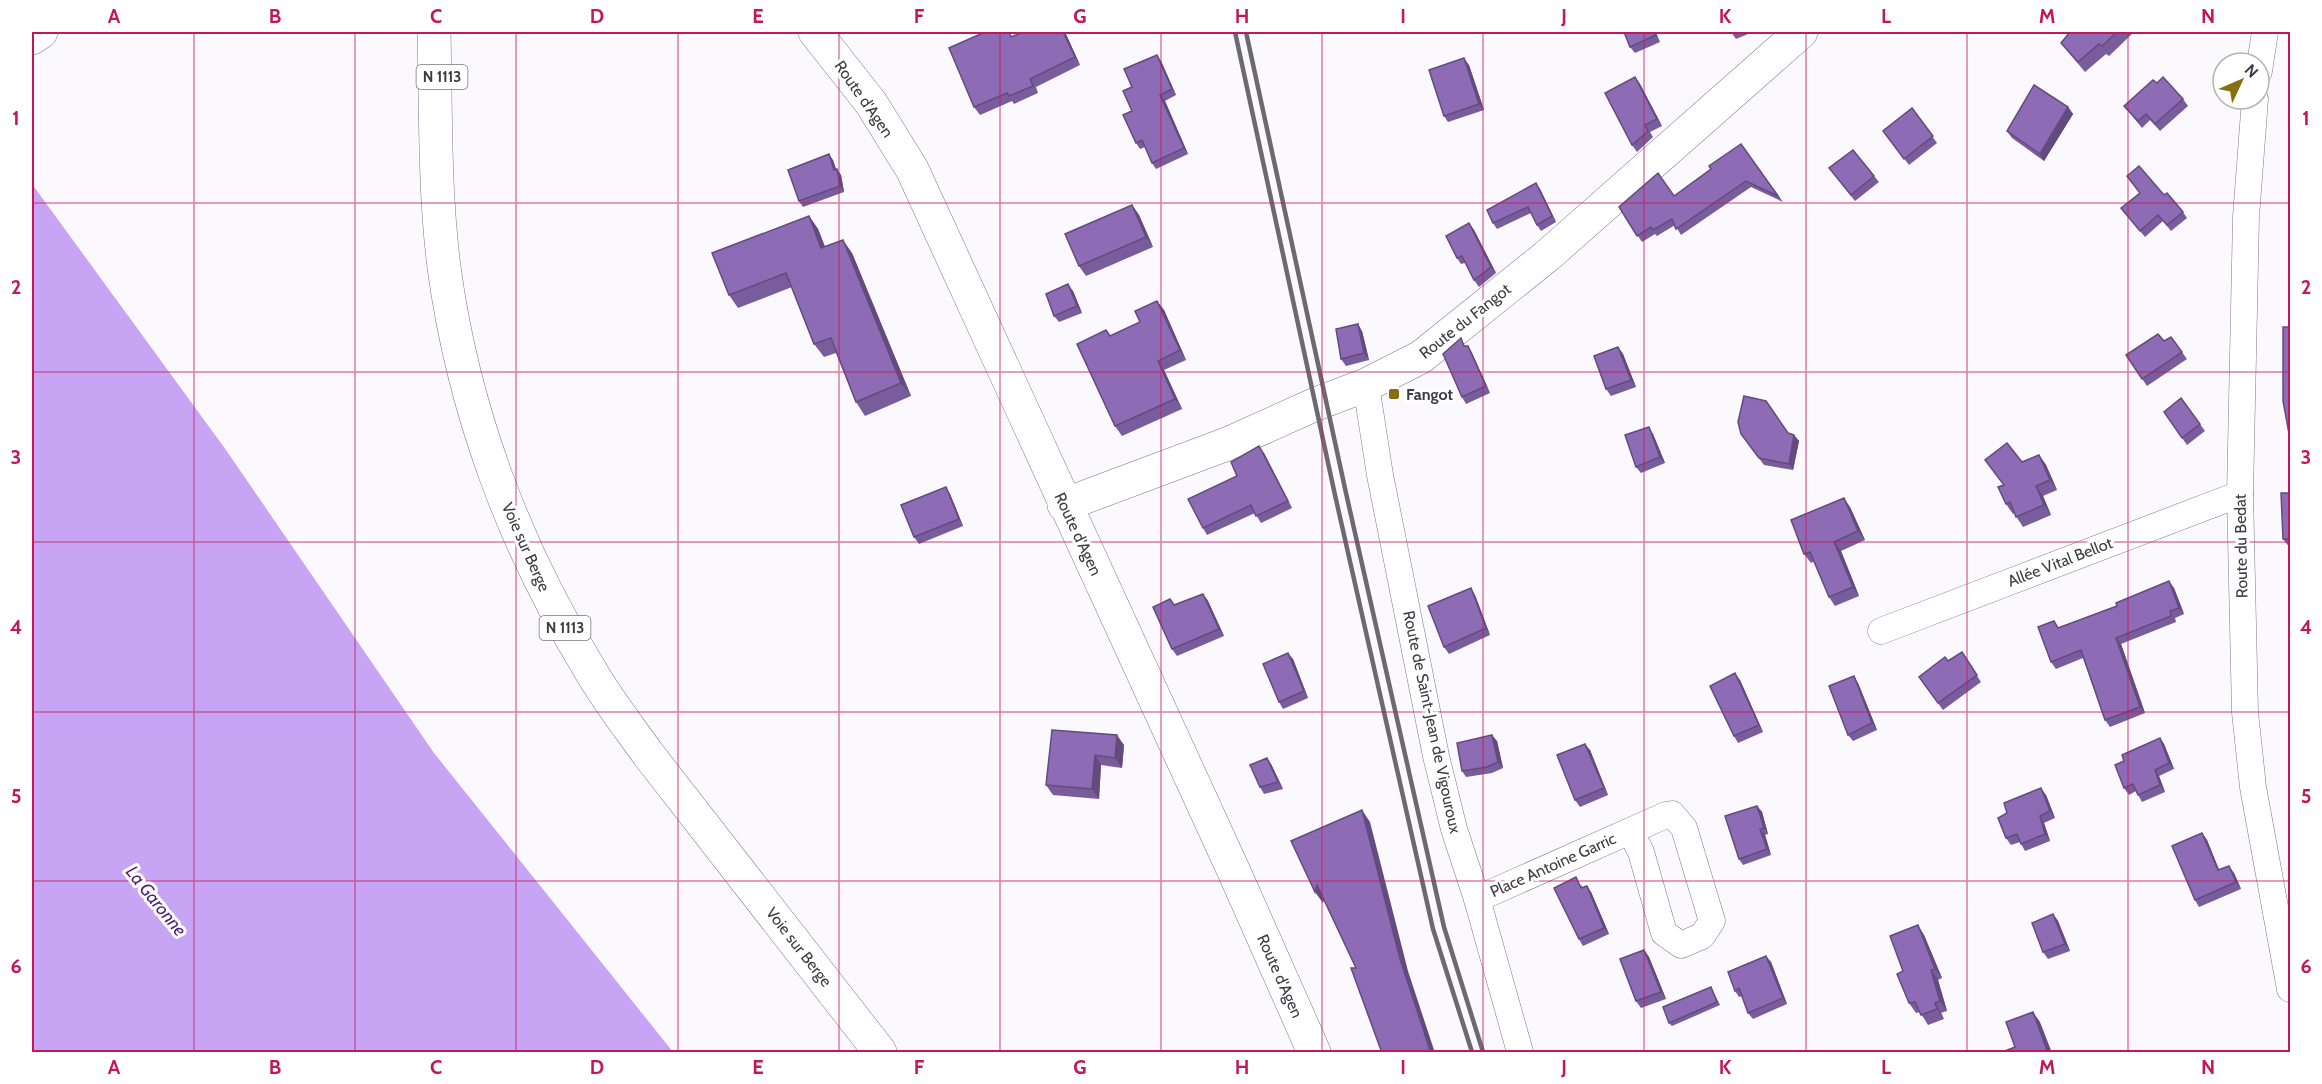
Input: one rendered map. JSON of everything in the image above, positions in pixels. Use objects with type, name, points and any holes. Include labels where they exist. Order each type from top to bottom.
[{"type":"main road","points":[[32,38],[41,32]]},
{"type":"main road","name":"N 1113","points":[[434,32],[437,122]]},
{"type":"main road","name":"N 1113","points":[[437,122],[448,32]]},
{"type":"main road","name":"Route du Fangot","points":[[1064,505],[1227,444],[1316,404],[1366,385],[1421,357],[1538,263],[1801,32]]},
{"type":"main road","name":"Route d'Agen","points":[[821,34],[871,103],[912,169],[1231,866],[1314,1053]]},
{"type":"main road","name":"Voie sur Berge","points":[[437,122],[444,267],[463,368],[494,473],[515,528],[539,579],[590,670],[642,745],[880,1053]]},
{"type":"street","points":[[2262,51],[2265,32]]},
{"type":"street","name":"Route du Bedat","points":[[2254,111],[2246,217],[2240,494],[2245,712],[2253,787],[2290,989]]},
{"type":"street","name":"Route de Saint-Jean de Vigouroux","points":[[1366,385],[1380,475],[1436,756],[1454,829],[1477,899],[1520,1053]]},
{"type":"street","name":"Allée Vital Bellot","points":[[1881,631],[2240,494]]},
{"type":"street","name":"Place Antoine Garric","points":[[1477,899],[1630,831],[1666,815],[1672,814],[1684,828],[1712,921],[1702,936],[1681,945],[1664,933],[1641,852],[1630,831]]},
{"type":"water","name":"La Garonne","points":[[32,184],[226,450],[434,753],[673,1052],[32,1052]]},
{"type":"building","points":[[985,32],[1009,32],[1011,37],[1023,32],[1063,32],[1075,57],[1030,79],[1033,86],[1009,96],[1007,93],[974,107],[949,48]]},
{"type":"building","points":[[1624,32],[1654,32],[1656,35],[1630,47]]},
{"type":"building","points":[[2070,32],[2117,32],[2102,46],[2099,44],[2078,62],[2061,43]]},
{"type":"building","points":[[1157,55],[1172,89],[1160,95],[1184,148],[1152,163],[1142,140],[1136,143],[1123,115],[1132,111],[1123,91],[1132,87],[1124,69]]},
{"type":"building","points":[[1464,58],[1479,104],[1444,116],[1429,70]]},
{"type":"building","points":[[1635,77],[1657,119],[1645,125],[1648,131],[1632,145],[1605,93]]},
{"type":"building","points":[[2163,77],[2183,99],[2155,124],[2146,114],[2138,121],[2124,106],[2153,80],[2157,83]]},
{"type":"building","points":[[2034,85],[2068,107],[2040,154],[2007,131]]},
{"type":"building","points":[[1912,108],[1933,136],[1904,159],[1883,131]]},
{"type":"building","points":[[1741,144],[1778,196],[1746,181],[1676,229],[1672,219],[1653,230],[1651,227],[1637,236],[1619,207],[1658,173],[1674,196],[1711,169],[1709,166]]},
{"type":"building","points":[[1853,150],[1874,176],[1851,195],[1829,168]]},
{"type":"building","points":[[829,154],[834,170],[837,169],[840,186],[799,201],[788,170]]},
{"type":"building","points":[[2139,166],[2164,195],[2167,193],[2183,212],[2167,225],[2158,215],[2140,231],[2121,208],[2140,193],[2127,176]]},
{"type":"building","points":[[1536,183],[1552,216],[1537,225],[1528,207],[1493,223],[1487,210]]},
{"type":"building","points":[[1132,205],[1146,237],[1079,266],[1065,234]]},
{"type":"building","points":[[809,216],[821,248],[843,240],[901,383],[856,402],[831,338],[814,344],[786,273],[729,295],[712,253]]},
{"type":"building","points":[[1469,223],[1491,267],[1474,280],[1462,256],[1457,258],[1446,236]]},
{"type":"building","points":[[1068,284],[1077,306],[1054,316],[1046,294]]},
{"type":"building","points":[[1157,301],[1180,350],[1158,361],[1175,399],[1115,426],[1077,344],[1106,330],[1110,336],[1140,322],[1135,311]]},
{"type":"building","points":[[1358,324],[1364,353],[1341,359],[1336,329]]},
{"type":"building","points":[[2283,327],[2290,327],[2290,439],[2283,401]]},
{"type":"building","points":[[2158,334],[2164,341],[2171,337],[2182,352],[2142,379],[2126,355]]},
{"type":"building","points":[[1461,338],[1464,346],[1468,346],[1486,386],[1462,397],[1443,354]]},
{"type":"building","points":[[1618,347],[1631,380],[1606,389],[1594,356]]},
{"type":"building","points":[[1744,396],[1766,401],[1788,433],[1794,435],[1789,464],[1759,458],[1741,434],[1738,422]]},
{"type":"building","points":[[2181,398],[2200,424],[2182,438],[2164,412]]},
{"type":"building","points":[[1649,427],[1660,457],[1636,467],[1625,435]]},
{"type":"building","points":[[2007,443],[2022,462],[2039,455],[2050,480],[2036,486],[2044,505],[2016,517],[2010,502],[2006,504],[1998,487],[2004,485],[1985,460]]},
{"type":"building","points":[[1259,446],[1288,501],[1256,516],[1251,505],[1203,528],[1188,499],[1237,476],[1231,462]]},
{"type":"building","points":[[946,487],[959,519],[914,537],[901,505]]},
{"type":"building","points":[[2281,493],[2290,493],[2290,539],[2283,539]]},
{"type":"building","points":[[1844,498],[1858,531],[1834,542],[1853,587],[1829,597],[1810,552],[1804,554],[1791,520]]},
{"type":"building","points":[[2169,581],[2179,608],[2170,611],[2171,616],[2116,638],[2140,707],[2105,720],[2081,650],[2051,662],[2038,627],[2054,621],[2058,628],[2117,606],[2116,603]]},
{"type":"building","points":[[1471,588],[1486,628],[1444,647],[1428,606]]},
{"type":"building","points":[[1203,594],[1219,629],[1172,649],[1153,607],[1170,599],[1174,605]]},
{"type":"building","points":[[1962,652],[1977,675],[1938,703],[1919,677],[1945,657],[1948,661]]},
{"type":"building","points":[[1288,653],[1304,691],[1279,702],[1263,664]]},
{"type":"building","points":[[1735,673],[1759,725],[1734,736],[1710,686]]},
{"type":"building","points":[[1854,676],[1872,723],[1848,735],[1829,686]]},
{"type":"building","points":[[1052,730],[1117,735],[1115,758],[1095,755],[1092,789],[1046,785]]},
{"type":"building","points":[[1492,735],[1498,762],[1487,767],[1462,771],[1457,743]]},
{"type":"building","points":[[2160,738],[2169,763],[2155,770],[2160,785],[2138,795],[2133,784],[2124,788],[2115,765],[2124,761],[2122,755]]},
{"type":"building","points":[[1585,744],[1604,788],[1575,800],[1557,755]]},
{"type":"building","points":[[1267,758],[1278,782],[1260,787],[1250,765]]},
{"type":"building","points":[[2041,788],[2050,811],[2040,816],[2045,834],[2021,844],[2017,834],[2006,838],[1998,818],[2007,813],[2004,803]]},
{"type":"building","points":[[1757,806],[1764,828],[1760,829],[1767,849],[1739,859],[1725,816]]},
{"type":"building","points":[[1362,810],[1400,959],[1431,1053],[1382,1053],[1351,968],[1356,968],[1317,885],[1315,892],[1291,841]]},
{"type":"building","points":[[2202,833],[2218,870],[2229,866],[2236,882],[2195,900],[2172,846]]},
{"type":"building","points":[[1576,877],[1581,888],[1587,886],[1604,928],[1579,939],[1554,888]]},
{"type":"building","points":[[2053,914],[2065,944],[2043,952],[2032,923]]},
{"type":"building","points":[[1918,925],[1935,969],[1931,970],[1940,1001],[1935,1003],[1937,1009],[1921,1015],[1915,1002],[1909,1003],[1897,974],[1903,971],[1890,936]]},
{"type":"building","points":[[1644,950],[1661,992],[1636,1001],[1620,959]]},
{"type":"building","points":[[1766,956],[1783,998],[1748,1013],[1739,988],[1735,991],[1728,972]]},
{"type":"building","points":[[1711,987],[1717,1002],[1669,1023],[1663,1007]]},
{"type":"building","points":[[2033,1012],[2048,1053],[2000,1053],[2015,1047],[2006,1022]]},
{"type":"railway","points":[[1235,32],[1335,495],[1433,929],[1472,1052]]},
{"type":"railway","points":[[1246,32],[1346,493],[1444,927],[1483,1052]]},
{"type":"place","name":"Fangot","points":[[1394,394]]}]
